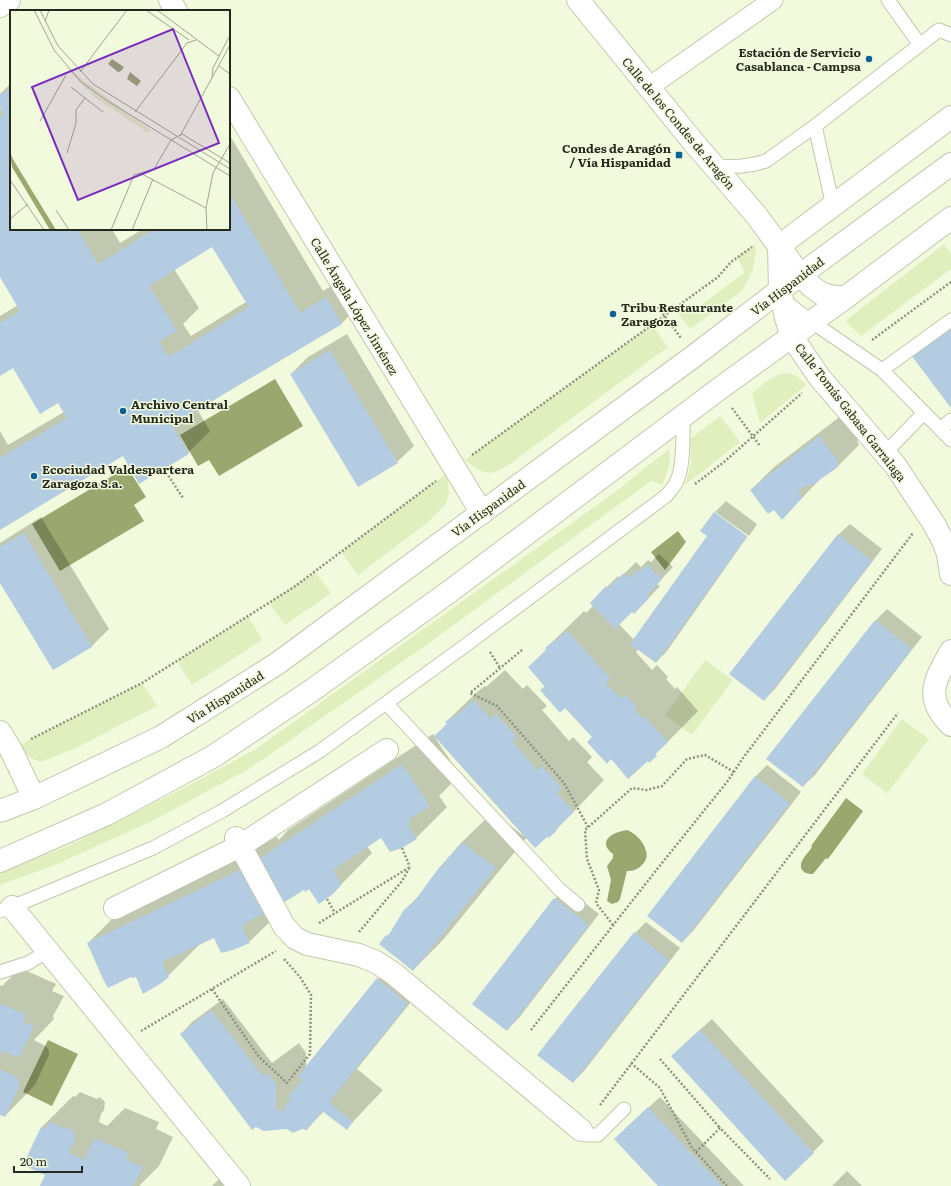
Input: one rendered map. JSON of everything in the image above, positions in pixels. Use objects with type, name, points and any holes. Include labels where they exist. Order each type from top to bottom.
[{"type":"main road","points":[[0,6],[9,0]]},
{"type":"main road","points":[[170,0],[175,10]]},
{"type":"main road","name":"Calle de los Condes de Aragón","points":[[578,0],[775,240],[800,276],[822,294],[834,297],[846,297]]},
{"type":"main road","name":"Calle Ángela López Jiménez","points":[[230,100],[482,513]]},
{"type":"main road","points":[[792,336],[781,295],[775,240],[833,206],[951,117]]},
{"type":"main road","name":"Vía Hispanidad","points":[[0,811],[34,798],[161,737],[278,663],[694,356],[781,295],[800,276],[951,164]]},
{"type":"main road","points":[[0,861],[107,814],[214,756],[311,691],[436,601],[951,218]]},
{"type":"main road","name":"Calle Tomás Gabasa Garralaga","points":[[792,336],[820,378],[895,465],[934,524],[946,548],[951,574]]},
{"type":"main road","points":[[951,651],[935,685],[934,696],[937,708],[951,725]]},
{"type":"main road","points":[[5,741],[34,798]]},
{"type":"main road","points":[[115,908],[238,842],[387,750]]},
{"type":"main road","points":[[238,842],[284,926],[295,938],[307,944],[359,955],[376,962],[393,973],[581,1130]]},
{"type":"main road","points":[[6,909],[48,951],[239,1186]]},
{"type":"street","points":[[649,88],[773,0]]},
{"type":"lane","points":[[888,0],[920,45]]},
{"type":"lane","points":[[715,166],[742,166],[766,161],[815,126],[939,30],[951,35]]},
{"type":"lane","points":[[815,126],[833,206]]},
{"type":"lane","points":[[781,295],[812,322],[882,370],[951,440]]},
{"type":"lane","points":[[882,370],[951,320]]},
{"type":"lane","points":[[885,453],[924,413]]},
{"type":"lane","points":[[6,909],[153,848],[222,810],[320,750],[472,641],[666,496],[674,487],[681,470],[684,416]]},
{"type":"lane","points":[[940,429],[951,420]]},
{"type":"lane","points":[[386,703],[559,888],[578,905]]},
{"type":"lane","points":[[0,972],[28,963],[48,951]]},
{"type":"lane","points":[[581,1130],[587,1135],[598,1135],[624,1108]]},
{"type":"path","points":[[5,741],[142,683],[288,591],[454,468],[718,277],[732,262],[775,240]]},
{"type":"path","points":[[164,469],[183,498]]},
{"type":"path","points":[[531,1030],[727,782],[743,758],[911,535]]},
{"type":"path","points":[[522,650],[470,694],[496,706],[502,712],[564,783],[588,827]]},
{"type":"path","points":[[490,652],[500,668]]},
{"type":"path","points":[[581,1130],[898,713]]},
{"type":"path","points":[[613,925],[596,904],[599,890],[587,859],[585,830],[632,788],[646,790],[662,786],[687,759],[705,755],[734,772]]},
{"type":"path","points":[[402,848],[410,866]]},
{"type":"path","points":[[122,1043],[277,951],[295,938],[410,866]]},
{"type":"path","points":[[343,952],[402,881],[410,866]]},
{"type":"path","points":[[326,899],[335,914]]},
{"type":"path","points":[[212,989],[259,1057],[287,1083],[310,1054],[311,995],[300,977],[277,951]]},
{"type":"path","points":[[660,1059],[720,1128],[770,1179]]},
{"type":"path","points":[[631,1063],[660,1088],[692,1148],[728,1186]]},
{"type":"path","points":[[696,1152],[720,1128]]},
{"type":"shaded area","points":[[755,244],[756,253],[752,272],[742,291],[690,329],[674,309],[683,303],[691,313],[745,272],[737,257]]},
{"type":"shaded area","points":[[944,244],[951,254],[951,269],[861,336],[845,321]]},
{"type":"shaded area","points":[[652,325],[668,347],[511,463],[497,471],[487,473],[465,460]]},
{"type":"shaded area","points":[[788,373],[797,376],[806,385],[760,423],[752,393],[773,377]]},
{"type":"shaded area","points":[[275,379],[303,426],[219,476],[209,460],[198,466],[180,435]]},
{"type":"shaded area","points":[[720,416],[740,442],[684,486],[690,463],[690,439]]},
{"type":"shaded area","points":[[669,449],[670,459],[662,485],[651,481],[422,648],[245,771],[154,820],[55,865],[0,885],[0,872],[66,847],[182,789],[256,749],[611,495]]},
{"type":"shaded area","points":[[127,467],[146,497],[134,505],[144,521],[60,571],[32,524]]},
{"type":"shaded area","points":[[447,473],[449,493],[446,504],[427,523],[358,575],[341,552]]},
{"type":"shaded area","points":[[678,531],[686,542],[665,570],[651,552]]},
{"type":"shaded area","points":[[315,572],[331,593],[285,625],[269,603]]},
{"type":"shaded area","points":[[248,616],[262,640],[192,685],[177,661]]},
{"type":"shaded area","points":[[705,660],[733,680],[692,735],[665,715]]},
{"type":"shaded area","points":[[142,683],[157,706],[78,747],[41,762],[29,756],[20,745]]},
{"type":"shaded area","points":[[902,719],[929,739],[887,793],[862,774]]},
{"type":"shaded area","points":[[846,798],[863,811],[828,859],[826,858],[813,874],[805,873],[801,868],[803,859]]},
{"type":"shaded area","points":[[627,830],[641,841],[647,855],[641,866],[634,870],[627,871],[620,899],[618,902],[612,904],[607,901],[611,880],[607,866],[613,858],[613,854],[608,849],[606,841],[612,835]]},
{"type":"shaded area","points":[[48,1040],[78,1054],[52,1106],[23,1092]]},
{"type":"building","points":[[10,90],[10,230],[78,230],[98,264],[153,230],[230,230],[230,194],[300,313],[326,297],[342,324],[172,425],[189,454],[139,484],[123,456],[0,530],[0,458],[67,418],[58,403],[40,414],[13,368],[0,376],[0,323],[20,311],[0,277],[0,118],[4,115],[0,108],[0,95]],"holes":[[[212,247],[249,307],[169,357],[159,342],[177,331],[149,286]]]},
{"type":"building","points":[[951,326],[951,408],[911,355]]},
{"type":"building","points":[[330,350],[398,463],[358,487],[290,374]]},
{"type":"building","points":[[819,436],[838,461],[836,463],[838,467],[811,486],[809,484],[798,492],[802,498],[782,520],[774,510],[768,514],[750,490]]},
{"type":"building","points":[[714,512],[747,536],[656,663],[630,644],[707,536],[700,531]]},
{"type":"building","points":[[24,533],[92,647],[53,670],[0,583],[0,547]]},
{"type":"building","points":[[838,534],[872,561],[764,701],[729,674]]},
{"type":"building","points":[[647,565],[662,579],[647,596],[649,598],[634,614],[632,612],[615,629],[590,603],[606,586],[608,588],[624,573],[629,578],[636,570],[639,572]]},
{"type":"building","points":[[875,620],[912,649],[803,787],[766,759]]},
{"type":"building","points":[[567,630],[610,678],[606,683],[621,699],[626,695],[638,709],[635,710],[643,719],[645,717],[668,742],[655,754],[657,756],[649,763],[648,761],[628,779],[611,759],[607,764],[587,742],[592,737],[565,708],[560,713],[540,690],[545,687],[528,667],[546,650],[545,648],[553,641],[555,642]]},
{"type":"building","points":[[474,700],[491,719],[496,714],[517,737],[512,741],[538,771],[542,766],[562,788],[557,793],[574,812],[549,838],[547,837],[535,848],[434,736],[447,724],[445,722],[453,716],[455,717]]},
{"type":"building","points":[[402,764],[430,806],[410,819],[411,821],[407,824],[417,839],[402,848],[390,852],[381,838],[333,870],[342,884],[333,894],[319,904],[309,889],[305,892],[304,890],[283,903],[256,861]]},
{"type":"building","points":[[755,776],[790,803],[682,943],[647,916]]},
{"type":"building","points":[[462,842],[496,868],[413,971],[379,944],[386,935],[388,936],[404,910],[413,903],[438,869]]},
{"type":"building","points":[[246,867],[268,912],[246,922],[247,925],[242,926],[250,943],[221,953],[214,938],[162,962],[169,977],[143,994],[136,977],[131,977],[108,988],[87,943]]},
{"type":"building","points":[[554,898],[589,925],[507,1031],[472,1004]]},
{"type":"building","points":[[634,932],[669,960],[573,1083],[537,1055]]},
{"type":"building","points":[[377,978],[408,1004],[329,1102],[353,1122],[347,1130],[322,1111],[307,1130],[302,1129],[293,1133],[287,1129],[264,1131],[256,1127],[252,1130],[180,1034],[211,1010],[263,1076],[268,1073],[276,1084],[276,1112],[280,1109],[285,1112],[285,1105],[291,1099],[288,1096],[303,1080],[298,1076]]},
{"type":"building","points":[[0,1003],[26,1015],[23,1022],[34,1026],[25,1046],[23,1047],[23,1051],[16,1057],[3,1050],[0,1056]]},
{"type":"building","points":[[700,1030],[814,1153],[785,1181],[671,1056]]},
{"type":"building","points":[[0,1069],[17,1077],[19,1082],[19,1087],[5,1117],[0,1115]]},
{"type":"building","points":[[648,1107],[722,1186],[658,1186],[614,1139]]},
{"type":"building","points":[[49,1122],[66,1129],[69,1127],[75,1133],[74,1142],[69,1153],[84,1160],[94,1138],[129,1153],[126,1159],[143,1167],[133,1186],[40,1186],[45,1175],[23,1165],[41,1127],[46,1128]]},
{"type":"place","name":"Estación de Servicio Casablanca - Campsa","points":[[869,59]]},
{"type":"place","name":"Condes de Aragón / Vía Hispanidad","points":[[679,155]]},
{"type":"place","name":"Tribu Restaurante Zaragoza","points":[[613,314]]},
{"type":"place","name":"Archivo Central Municipal","points":[[123,411]]},
{"type":"place","name":"Ecociudad Valdespartera Zaragoza S.a.","points":[[34,476]]}]
